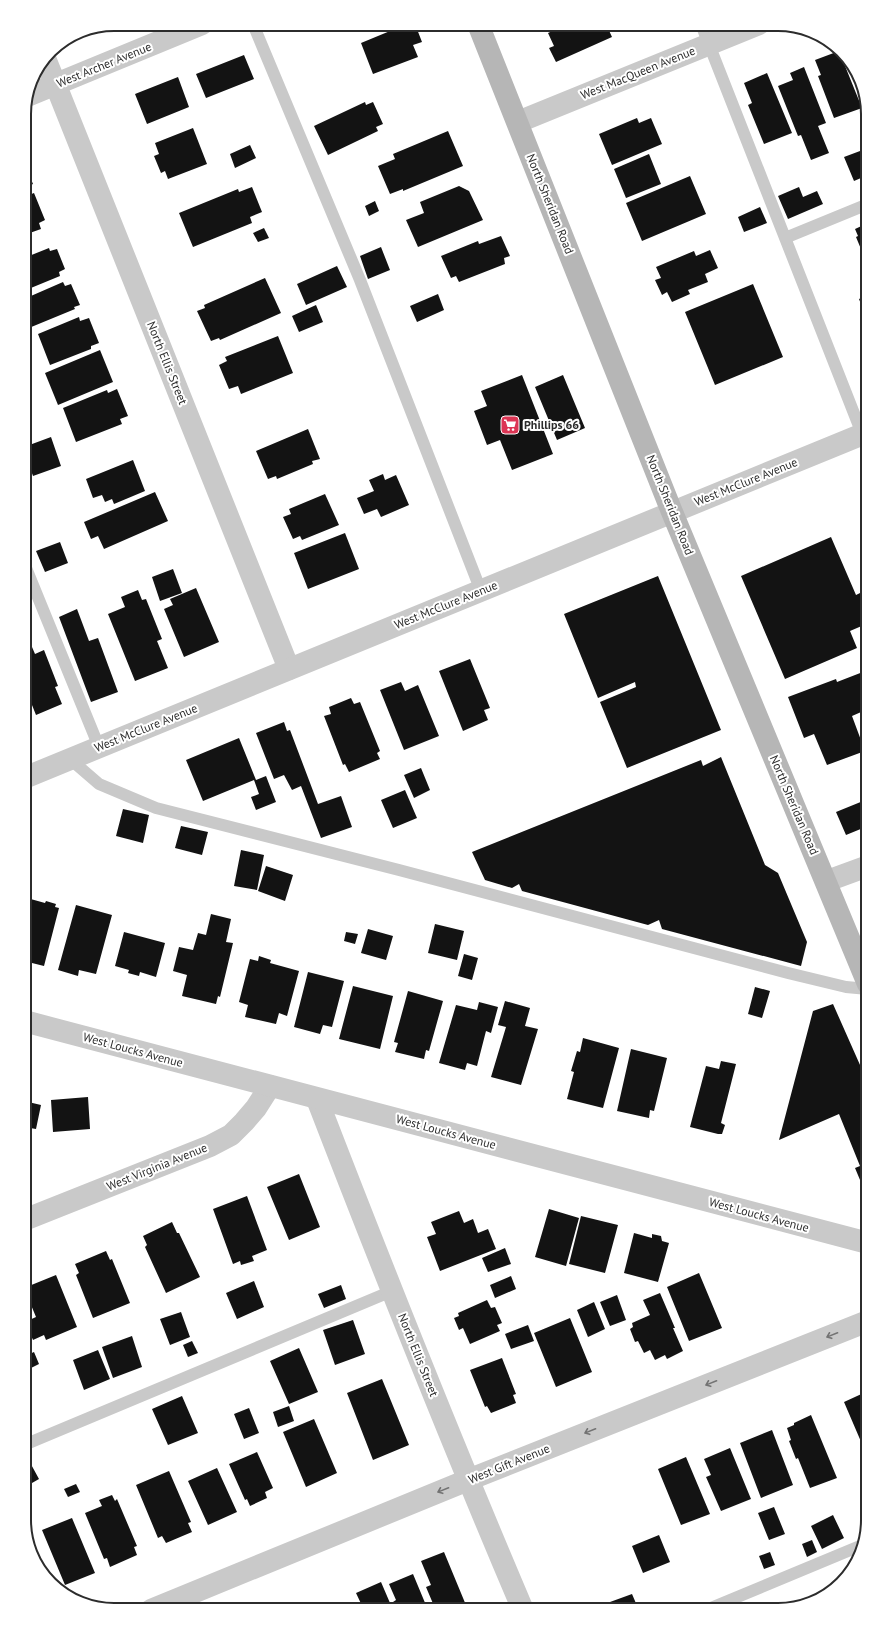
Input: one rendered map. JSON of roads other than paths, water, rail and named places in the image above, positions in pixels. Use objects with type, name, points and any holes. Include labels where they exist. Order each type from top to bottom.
[{"type":"main road","name":"North Sheridan Road","points":[[481,31],[672,512],[827,881],[861,966]]},
{"type":"street","name":"West Archer Avenue","points":[[34,93],[185,31]]},
{"type":"street","name":"West MacQueen Avenue","points":[[518,122],[742,31]]},
{"type":"street","name":"North Ellis Street","points":[[47,64],[289,668]]},
{"type":"street","name":"West McClure Avenue","points":[[31,775],[672,512],[861,440]]},
{"type":"street","points":[[827,881],[861,869]]},
{"type":"street","name":"West Loucks Avenue","points":[[31,1023],[861,1241]]},
{"type":"street","name":"West Virginia Avenue","points":[[31,1217],[210,1146],[231,1135],[256,1108],[270,1086]]},
{"type":"street","name":"North Ellis Street","points":[[317,1099],[468,1480],[520,1603]]},
{"type":"street","name":"West Gift Avenue","points":[[168,1603],[468,1480],[861,1324]]},
{"type":"lane","points":[[256,31],[360,280],[481,590]]},
{"type":"lane","points":[[703,31],[861,426]]},
{"type":"lane","points":[[785,238],[861,207]]},
{"type":"lane","points":[[31,580],[99,747]]},
{"type":"lane","points":[[70,759],[99,784],[156,808],[400,870],[788,973],[846,987],[861,988]]},
{"type":"lane","points":[[31,1442],[392,1291]]},
{"type":"lane","points":[[723,1603],[857,1547]]},
{"type":"place","name":"Phillips 66","points":[[510,425]]}]
